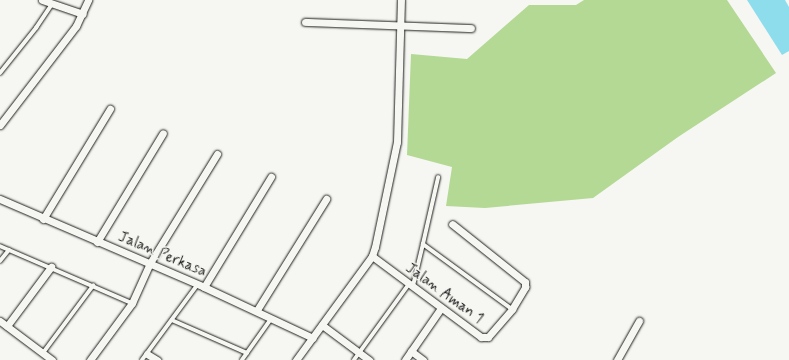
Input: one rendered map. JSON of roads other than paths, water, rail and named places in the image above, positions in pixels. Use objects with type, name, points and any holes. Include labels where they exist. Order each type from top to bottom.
[{"type":"street","points":[[42,0],[82,14]]},
{"type":"street","points":[[0,125],[82,14],[88,0]]},
{"type":"street","points":[[296,360],[372,256],[397,142],[401,0]]},
{"type":"street","points":[[305,22],[471,28]]},
{"type":"street","points":[[43,219],[110,109]]},
{"type":"street","points":[[97,242],[163,133]]},
{"type":"street","points":[[90,360],[132,303],[150,263],[217,154]]},
{"type":"street","points":[[201,285],[271,177]]},
{"type":"street","name":"Jalan Perkasa","points":[[0,199],[43,219],[201,285],[257,310],[313,338]]},
{"type":"street","points":[[257,310],[326,199]]},
{"type":"street","name":"Jalan Aman 1","points":[[372,256],[481,336],[488,337],[512,309],[525,287],[522,277],[452,224]]},
{"type":"street","points":[[7,326],[51,267]]},
{"type":"street","points":[[405,360],[441,308]]},
{"type":"street","points":[[0,321],[52,360]]},
{"type":"street","points":[[617,360],[639,321]]},
{"type":"street","points":[[322,325],[369,360]]},
{"type":"street","points":[[411,351],[423,360]]},
{"type":"street","points":[[145,357],[157,360]]},
{"type":"lane","points":[[0,73],[36,28],[53,3]]},
{"type":"lane","points":[[354,360],[411,285],[423,244],[438,178]]},
{"type":"lane","points":[[423,244],[512,309]]},
{"type":"lane","points":[[0,246],[132,303]]},
{"type":"lane","points":[[0,261],[9,250]]},
{"type":"lane","points":[[145,357],[172,320],[201,285]]},
{"type":"lane","points":[[43,353],[93,286]]},
{"type":"lane","points":[[242,360],[272,318]]},
{"type":"lane","points":[[172,320],[247,353]]},
{"type":"water","points":[[747,0],[785,0],[789,7],[789,51],[782,55]]}]
